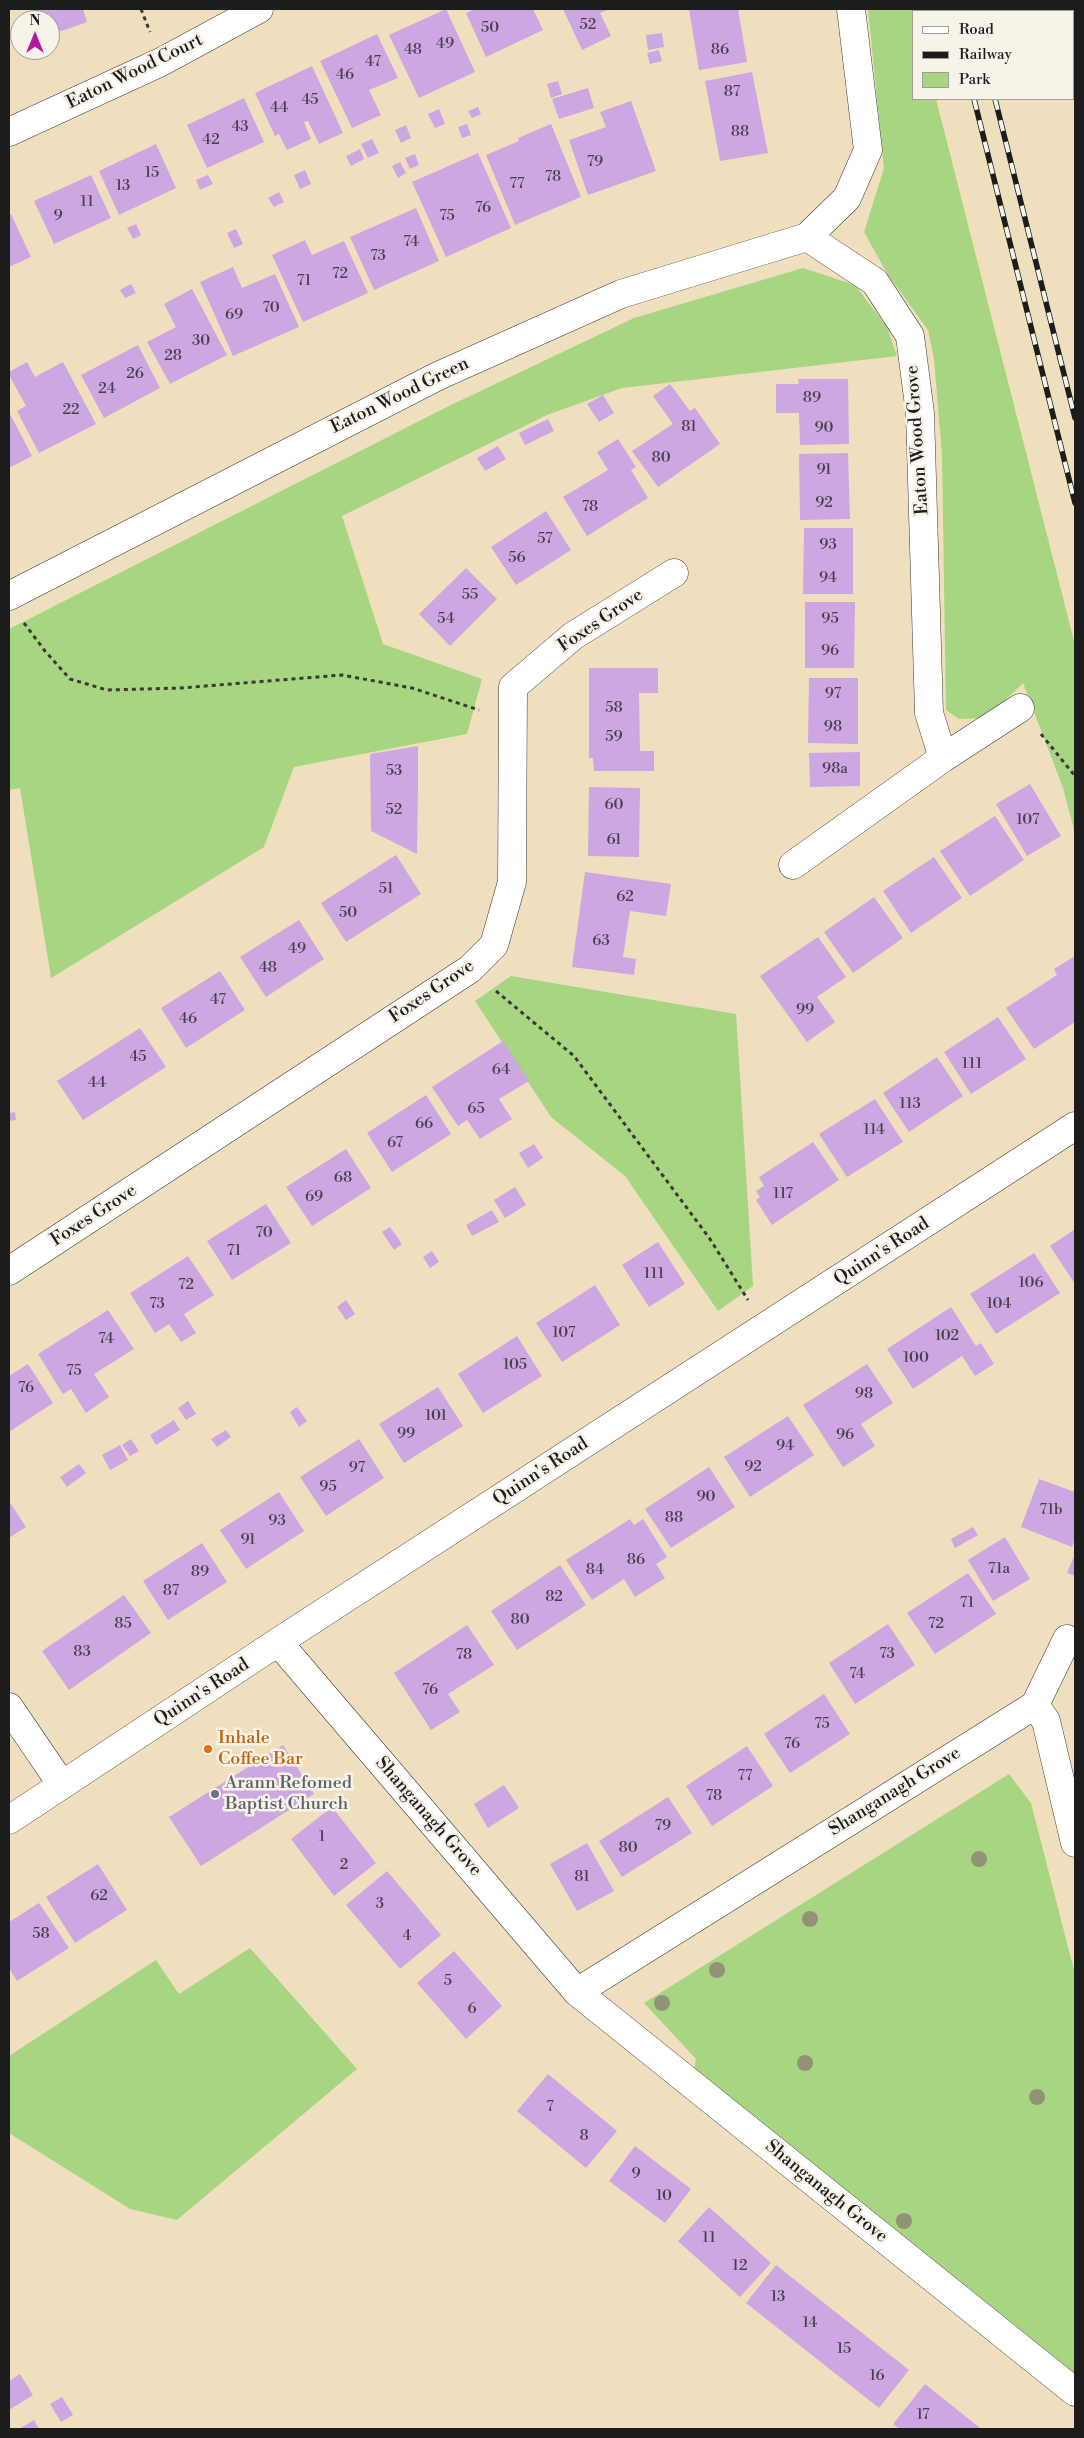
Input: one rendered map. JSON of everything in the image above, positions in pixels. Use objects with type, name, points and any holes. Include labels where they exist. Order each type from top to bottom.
[{"type":"street","name":"Eaton Wood Court","points":[[9,132],[161,62],[259,9]]},
{"type":"street","points":[[807,237],[847,198],[868,150],[851,9]]},
{"type":"street","name":"Eaton Wood Green","points":[[14,606],[464,364],[621,294],[807,237]]},
{"type":"street","name":"Eaton Wood Grove","points":[[807,237],[875,282],[910,336],[920,413],[929,713],[943,758]]},
{"type":"street","name":"Foxes Grove","points":[[9,1271],[470,969],[494,945],[512,882],[513,687],[573,636],[674,573]]},
{"type":"street","points":[[793,865],[943,758],[1020,708]]},
{"type":"street","name":"Quinn's Road","points":[[9,1820],[278,1642],[1075,1126]]},
{"type":"street","points":[[1067,1639],[1035,1705],[1046,1721],[1075,1843]]},
{"type":"street","name":"Shanganagh Grove","points":[[278,1642],[577,1992],[1075,2392]]},
{"type":"street","name":"Shanganagh Grove","points":[[577,1992],[1035,1705]]},
{"type":"street","points":[[9,1707],[62,1785]]},
{"type":"path","points":[[14,606],[44,652],[70,679],[107,690],[181,688],[342,675],[412,688],[513,721]]},
{"type":"path","points":[[1020,708],[1075,776]]},
{"type":"path","points":[[470,969],[574,1056],[710,1239],[765,1328]]},
{"type":"green space","points":[[868,9],[913,9],[912,100],[936,100],[1075,645],[1075,833],[1063,788],[1023,683],[987,718],[959,719],[946,710],[942,455],[934,359],[928,330],[888,275],[864,232],[884,168]]},
{"type":"green space","points":[[803,268],[855,285],[887,327],[897,356],[622,388],[547,415],[342,516],[383,644],[482,679],[467,734],[294,767],[264,847],[51,978],[20,788],[9,790],[9,629],[447,407],[634,318]]},
{"type":"green space","points":[[511,976],[736,1014],[753,1286],[718,1311],[625,1176],[551,1117],[475,1001]]},
{"type":"green space","points":[[1009,1774],[1031,1803],[1075,1974],[1075,2377],[694,2069],[696,2059],[644,2003]]},
{"type":"green space","points":[[250,1948],[357,2069],[177,2220],[130,2209],[9,2133],[9,2056],[156,1960],[179,1994]]},
{"type":"building","points":[[83,9],[87,22],[60,31],[60,10],[36,10]]},
{"type":"building","points":[[446,9],[475,72],[419,98],[389,35]]},
{"type":"building","points":[[475,9],[533,9],[543,30],[486,57],[466,13]]},
{"type":"building","points":[[563,9],[610,9],[600,13],[611,36],[582,50]]},
{"type":"building","points":[[689,9],[738,9],[747,62],[699,70]]},
{"type":"building","points":[[662,33],[664,47],[648,50],[646,35]]},
{"type":"building","points":[[377,34],[398,78],[369,90],[381,115],[352,128],[320,61]]},
{"type":"building","points":[[659,50],[662,61],[650,64],[647,53]]},
{"type":"building","points":[[1075,63],[1075,84],[1074,82]]},
{"type":"building","points":[[312,66],[343,133],[319,144],[308,121],[304,122],[311,139],[287,150],[279,134],[275,136],[255,93]]},
{"type":"building","points":[[752,72],[768,153],[720,161],[705,81]]},
{"type":"building","points":[[558,81],[562,94],[551,98],[547,84]]},
{"type":"building","points":[[588,88],[594,108],[559,119],[552,99]]},
{"type":"building","points":[[244,98],[264,142],[207,168],[187,125]]},
{"type":"building","points":[[631,101],[656,171],[588,195],[569,140],[606,127],[600,112]]},
{"type":"building","points":[[478,107],[481,114],[472,118],[468,111]]},
{"type":"building","points":[[439,109],[445,124],[435,128],[428,114]]},
{"type":"building","points":[[467,124],[471,135],[462,138],[458,127]]},
{"type":"building","points":[[551,124],[581,197],[515,225],[486,155],[519,141],[518,138]]},
{"type":"building","points":[[406,125],[411,138],[401,143],[395,130]]},
{"type":"building","points":[[372,139],[379,153],[368,158],[361,144]]},
{"type":"building","points":[[156,144],[176,188],[119,215],[99,171]]},
{"type":"building","points":[[360,149],[364,159],[351,166],[346,156]]},
{"type":"building","points":[[478,153],[511,228],[446,257],[412,182]]},
{"type":"building","points":[[415,154],[419,165],[410,169],[405,158]]},
{"type":"building","points":[[400,162],[406,173],[398,178],[392,166]]},
{"type":"building","points":[[305,170],[311,184],[300,189],[294,175]]},
{"type":"building","points":[[91,175],[111,218],[54,244],[34,201]]},
{"type":"building","points":[[208,175],[213,184],[200,190],[196,180]]},
{"type":"building","points":[[279,192],[284,202],[274,207],[268,198]]},
{"type":"building","points":[[416,208],[439,261],[374,290],[350,237]]},
{"type":"building","points":[[11,214],[31,257],[9,267],[9,215]]},
{"type":"building","points":[[136,224],[141,235],[133,239],[127,228]]},
{"type":"building","points":[[236,229],[243,244],[234,248],[227,233]]},
{"type":"building","points":[[305,240],[312,255],[344,241],[368,293],[303,322],[272,255]]},
{"type":"building","points":[[233,267],[242,288],[275,274],[299,327],[233,356],[200,282]]},
{"type":"building","points":[[131,284],[136,293],[125,298],[120,290]]},
{"type":"building","points":[[192,289],[227,355],[170,384],[147,342],[176,327],[164,304]]},
{"type":"building","points":[[138,345],[160,388],[104,418],[81,375]]},
{"type":"building","points":[[27,362],[35,377],[63,362],[96,424],[39,453],[17,411],[26,406],[9,375],[9,372]]},
{"type":"building","points":[[798,379],[848,379],[849,444],[800,445],[799,413],[776,413],[776,384],[799,384]]},
{"type":"building","points":[[670,384],[690,411],[695,408],[720,444],[658,487],[632,451],[673,424],[653,396]]},
{"type":"building","points":[[603,395],[614,413],[599,422],[587,404]]},
{"type":"building","points":[[9,412],[32,456],[9,468]]},
{"type":"building","points":[[548,419],[554,431],[525,445],[519,433]]},
{"type":"building","points":[[618,439],[636,467],[631,470],[648,498],[587,536],[563,497],[608,470],[597,452]]},
{"type":"building","points":[[498,446],[506,459],[485,471],[477,458]]},
{"type":"building","points":[[848,453],[850,519],[800,520],[799,454]]},
{"type":"building","points":[[546,511],[571,550],[516,585],[491,547]]},
{"type":"building","points":[[804,528],[853,528],[853,594],[803,594]]},
{"type":"building","points":[[466,568],[497,599],[450,646],[419,614]]},
{"type":"building","points":[[805,602],[855,602],[854,668],[805,668]]},
{"type":"building","points":[[589,668],[658,668],[658,693],[639,693],[640,751],[654,751],[654,771],[594,771],[593,758],[589,758]]},
{"type":"building","points":[[809,678],[858,678],[858,744],[808,743]]},
{"type":"building","points":[[418,746],[417,854],[371,831],[370,754]]},
{"type":"building","points":[[860,752],[860,786],[810,787],[809,753]]},
{"type":"building","points":[[1030,784],[1061,836],[1027,856],[996,804]]},
{"type":"building","points":[[589,787],[640,788],[639,857],[588,856]]},
{"type":"building","points":[[995,816],[1024,860],[970,896],[940,851]]},
{"type":"building","points":[[396,855],[421,894],[346,942],[321,903]]},
{"type":"building","points":[[934,857],[962,898],[911,933],[883,891]]},
{"type":"building","points":[[585,872],[671,884],[666,916],[630,911],[623,957],[636,959],[634,975],[572,967]]},
{"type":"building","points":[[874,897],[903,938],[853,973],[824,932]]},
{"type":"building","points":[[299,920],[324,959],[266,997],[240,957]]},
{"type":"building","points":[[818,937],[846,977],[817,997],[835,1022],[807,1042],[760,976]]},
{"type":"building","points":[[1075,956],[1075,1022],[1034,1049],[1006,1008],[1057,975],[1054,969]]},
{"type":"building","points":[[220,971],[245,1010],[186,1048],[161,1008]]},
{"type":"building","points":[[998,1017],[1026,1059],[971,1094],[944,1052]]},
{"type":"building","points":[[140,1028],[166,1067],[83,1120],[57,1081]]},
{"type":"building","points":[[503,1041],[529,1081],[499,1099],[512,1119],[480,1139],[467,1120],[458,1126],[432,1087]]},
{"type":"building","points":[[937,1057],[963,1096],[909,1132],[883,1093]]},
{"type":"building","points":[[426,1095],[451,1134],[392,1172],[367,1133]]},
{"type":"building","points":[[875,1099],[903,1142],[847,1177],[819,1134]]},
{"type":"building","points":[[15,1112],[16,1120],[9,1121],[9,1113]]},
{"type":"building","points":[[813,1142],[839,1180],[772,1225],[756,1200],[760,1197],[756,1191],[764,1186],[759,1177]]},
{"type":"building","points":[[534,1144],[543,1158],[528,1168],[519,1153]]},
{"type":"building","points":[[346,1149],[371,1188],[312,1226],[286,1187]]},
{"type":"building","points":[[515,1187],[526,1205],[505,1218],[494,1200]]},
{"type":"building","points":[[266,1204],[291,1243],[232,1280],[207,1241]]},
{"type":"building","points":[[492,1210],[499,1222],[472,1236],[466,1225]]},
{"type":"building","points":[[390,1227],[402,1244],[394,1250],[382,1232]]},
{"type":"building","points":[[1075,1229],[1075,1284],[1050,1246]]},
{"type":"building","points":[[658,1242],[685,1284],[649,1307],[622,1265]]},
{"type":"building","points":[[432,1251],[439,1262],[430,1268],[423,1257]]},
{"type":"building","points":[[1034,1253],[1060,1293],[996,1334],[970,1294]]},
{"type":"building","points":[[188,1256],[214,1295],[184,1314],[196,1333],[181,1342],[169,1324],[155,1333],[130,1293]]},
{"type":"building","points":[[595,1285],[620,1325],[562,1362],[536,1323]]},
{"type":"building","points":[[346,1300],[355,1314],[346,1320],[337,1307]]},
{"type":"building","points":[[951,1307],[976,1346],[981,1343],[994,1364],[975,1376],[962,1356],[913,1389],[887,1349]]},
{"type":"building","points":[[108,1310],[134,1349],[94,1374],[109,1397],[86,1413],[71,1389],[63,1394],[38,1354]]},
{"type":"building","points":[[517,1336],[542,1376],[483,1413],[458,1374]]},
{"type":"building","points":[[28,1364],[53,1403],[9,1432],[9,1376]]},
{"type":"building","points":[[867,1364],[893,1403],[861,1424],[875,1446],[843,1467],[803,1405]]},
{"type":"building","points":[[438,1387],[463,1426],[404,1463],[379,1424]]},
{"type":"building","points":[[188,1401],[196,1414],[186,1420],[178,1408]]},
{"type":"building","points":[[297,1407],[307,1421],[299,1427],[290,1412]]},
{"type":"building","points":[[788,1416],[814,1455],[750,1497],[724,1457]]},
{"type":"building","points":[[174,1420],[180,1430],[156,1445],[150,1435]]},
{"type":"building","points":[[226,1430],[231,1437],[217,1447],[211,1439]]},
{"type":"building","points":[[131,1439],[139,1451],[130,1456],[122,1445]]},
{"type":"building","points":[[359,1439],[384,1478],[326,1516],[300,1477]]},
{"type":"building","points":[[120,1445],[128,1460],[110,1470],[102,1455]]},
{"type":"building","points":[[79,1464],[86,1473],[67,1487],[60,1477]]},
{"type":"building","points":[[709,1467],[735,1507],[671,1548],[645,1509]]},
{"type":"building","points":[[1039,1479],[1075,1492],[1075,1539],[1072,1547],[1021,1527]]},
{"type":"building","points":[[279,1492],[304,1531],[246,1569],[220,1530]]},
{"type":"building","points":[[9,1501],[26,1527],[9,1538]]},
{"type":"building","points":[[630,1519],[634,1525],[643,1519],[667,1557],[656,1564],[665,1578],[635,1597],[624,1579],[592,1600],[566,1560]]},
{"type":"building","points":[[973,1527],[978,1535],[955,1548],[951,1539]]},
{"type":"building","points":[[1005,1537],[1030,1579],[993,1601],[968,1560]]},
{"type":"building","points":[[202,1543],[227,1582],[168,1620],[143,1581]]},
{"type":"building","points":[[1075,1554],[1075,1576],[1067,1573]]},
{"type":"building","points":[[560,1565],[586,1605],[517,1650],[491,1611]]},
{"type":"building","points":[[968,1573],[996,1614],[935,1654],[907,1613]]},
{"type":"building","points":[[124,1595],[151,1633],[69,1690],[42,1651]]},
{"type":"building","points":[[888,1624],[915,1665],[855,1704],[829,1663]]},
{"type":"building","points":[[467,1625],[494,1665],[448,1694],[460,1712],[431,1730],[394,1673]]},
{"type":"building","points":[[824,1694],[850,1734],[790,1773],[764,1734]]},
{"type":"building","points":[[283,1745],[314,1794],[201,1866],[169,1817]]},
{"type":"building","points":[[747,1746],[773,1786],[712,1826],[686,1786]]},
{"type":"building","points":[[504,1785],[519,1808],[488,1828],[474,1804]]},
{"type":"building","points":[[668,1797],[692,1833],[622,1877],[599,1841]]},
{"type":"building","points":[[332,1807],[376,1863],[334,1896],[291,1839]]},
{"type":"building","points":[[587,1843],[614,1891],[577,1911],[550,1864]]},
{"type":"building","points":[[98,1864],[127,1910],[75,1943],[46,1897]]},
{"type":"building","points":[[387,1871],[441,1935],[400,1969],[346,1905]]},
{"type":"building","points":[[39,1903],[69,1948],[17,1981],[9,1968],[9,1922]]},
{"type":"building","points":[[454,1951],[502,2006],[466,2039],[417,1983]]},
{"type":"building","points":[[548,2074],[617,2131],[586,2168],[517,2111]]},
{"type":"building","points":[[635,2146],[691,2189],[665,2223],[609,2181]]},
{"type":"building","points":[[709,2207],[771,2263],[740,2297],[678,2241]]},
{"type":"building","points":[[776,2265],[909,2370],[879,2408],[746,2303]]},
{"type":"building","points":[[20,2374],[33,2395],[9,2410],[9,2381]]},
{"type":"building","points":[[925,2384],[980,2428],[900,2429],[893,2424]]},
{"type":"building","points":[[62,2397],[73,2415],[61,2422],[50,2404]]},
{"type":"building","points":[[34,2420],[39,2429],[19,2429]]},
{"type":"railway","points":[[974,100],[1075,503]]},
{"type":"railway","points":[[995,100],[1075,418]]},
{"type":"place","name":"Inhale Coffee Bar","points":[[208,1749]]},
{"type":"place","name":"Arann Refomed Baptist Church","points":[[215,1794]]}]
